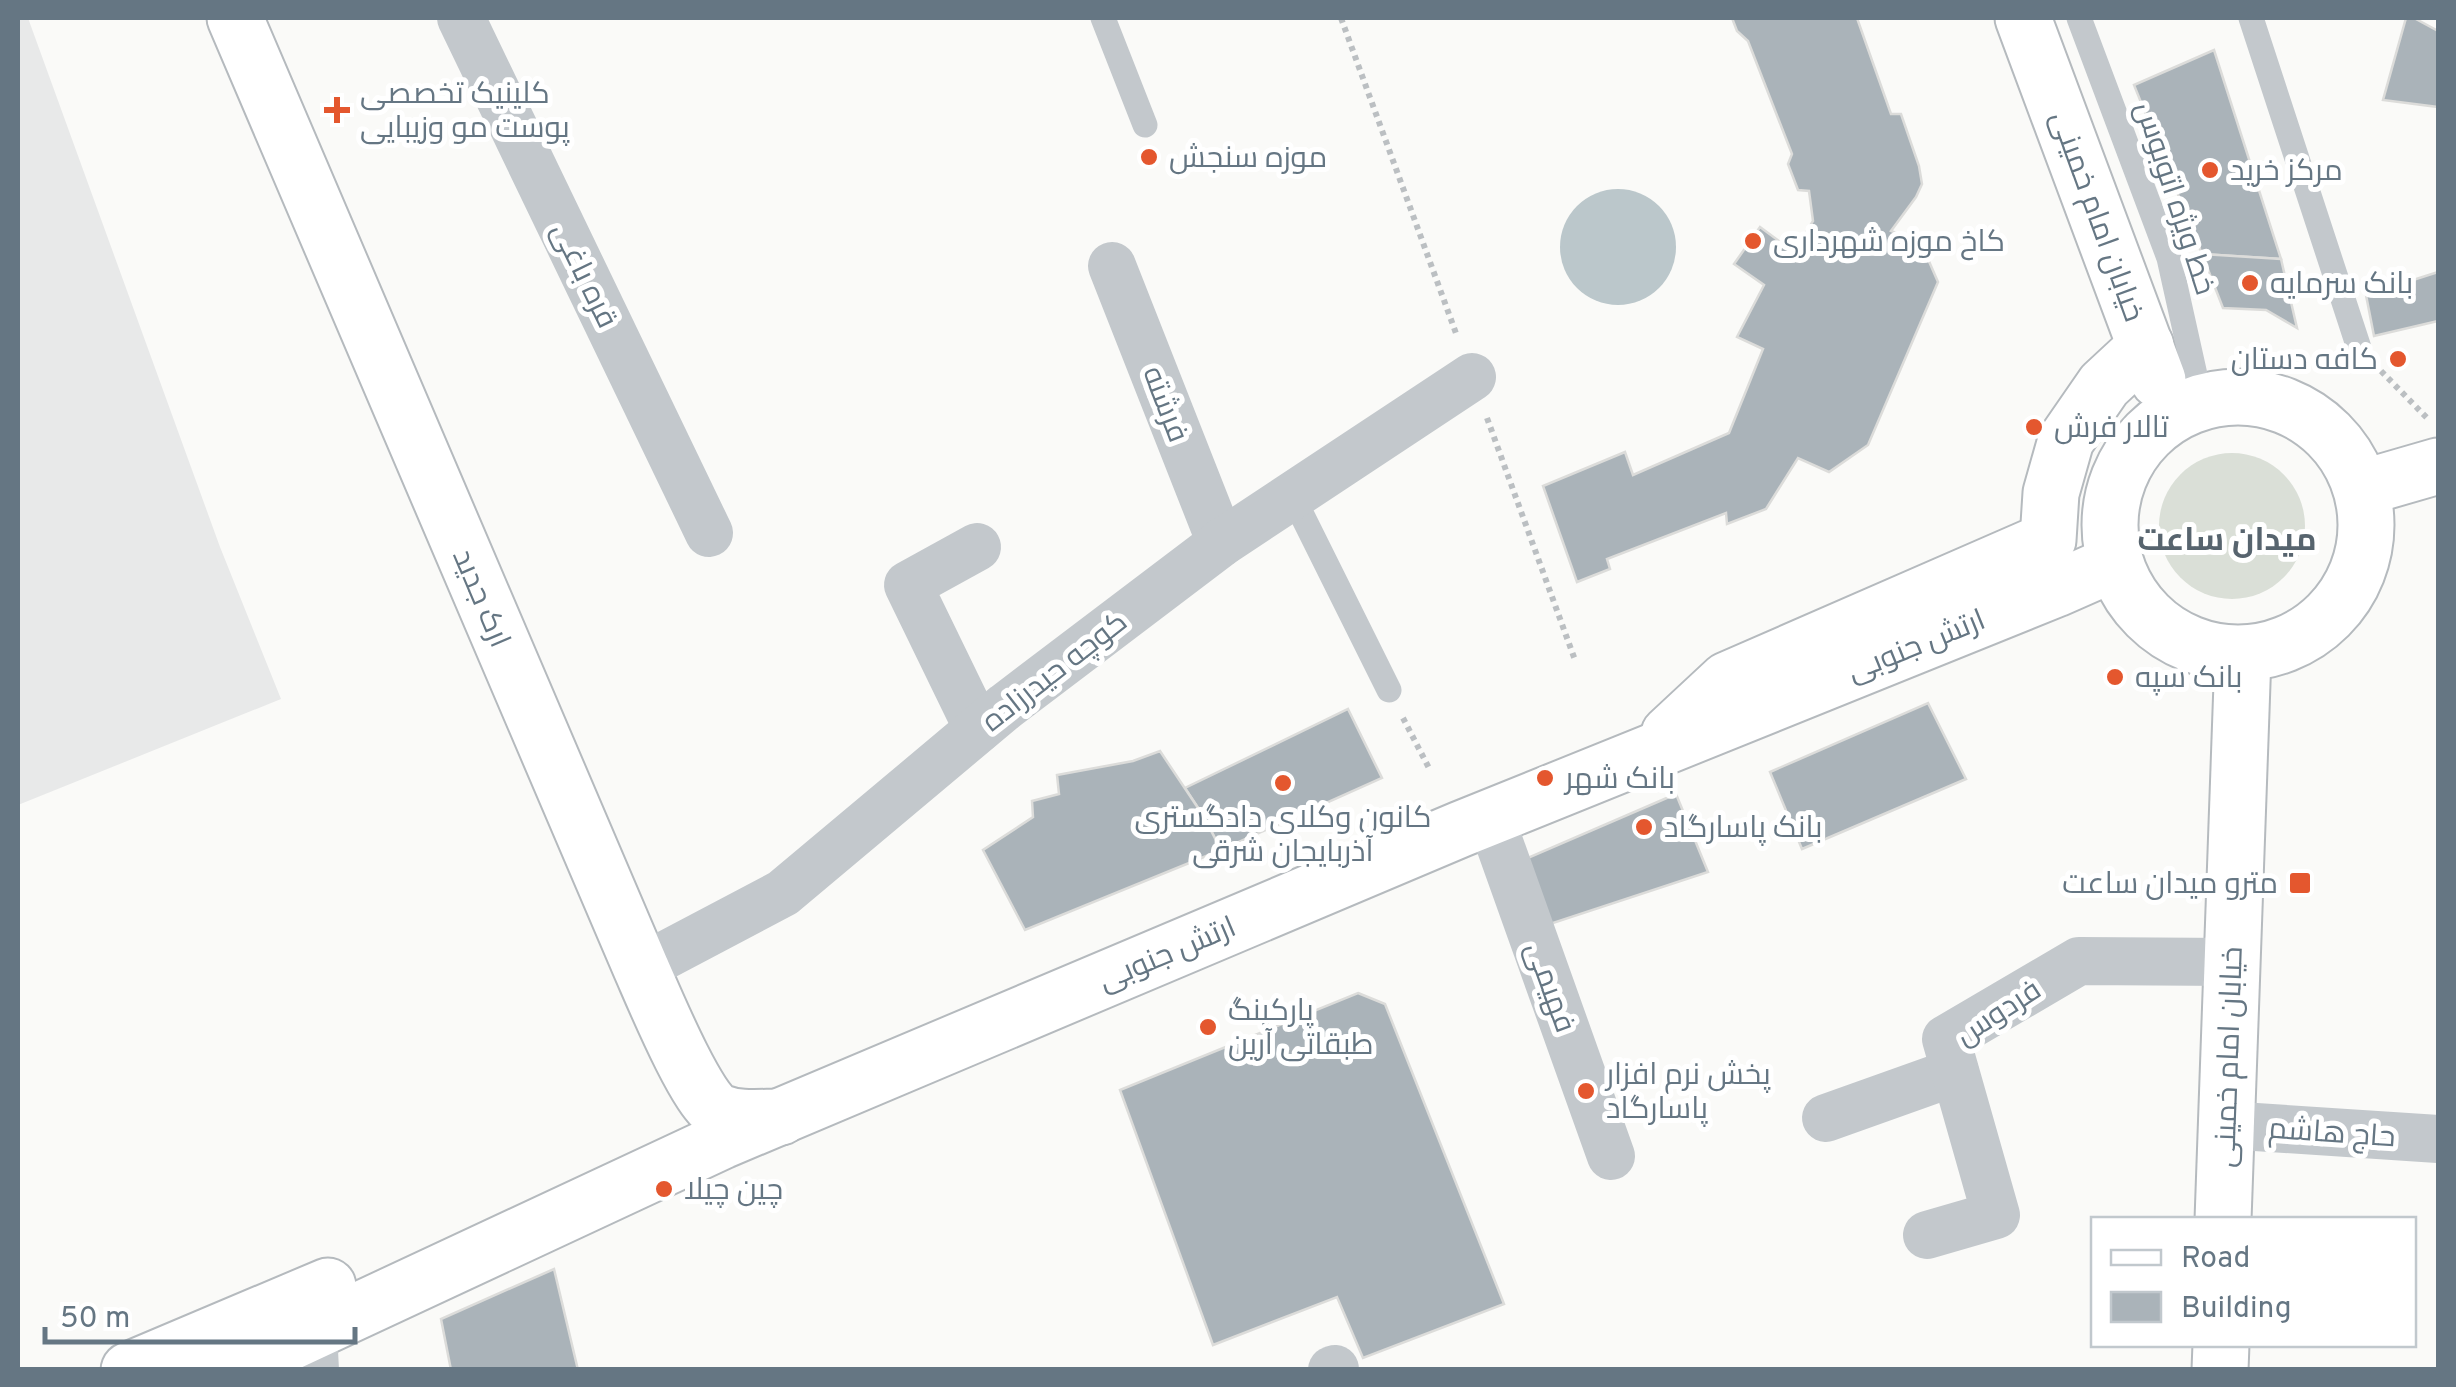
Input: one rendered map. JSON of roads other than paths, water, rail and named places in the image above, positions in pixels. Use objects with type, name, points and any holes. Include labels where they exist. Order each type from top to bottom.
[{"type":"main road","name":"ارک جدید","points":[[234,18],[641,968],[700,1092]]},
{"type":"main road","name":"خیابان امام خمینی","points":[[2024,18],[2146,346],[2185,408]]},
{"type":"main road","points":[[1645,756],[1727,680],[2048,540],[2051,494],[2066,440],[2104,384],[2146,346]]},
{"type":"main road","points":[[2234,396],[2268,400],[2298,412],[2326,431],[2347,457],[2362,488],[2368,521],[2364,555],[2352,587],[2333,614],[2306,636],[2276,649],[2243,655],[2209,651],[2178,639],[2150,620],[2129,594],[2115,563],[2109,530],[2113,496],[2125,464],[2144,437],[2185,408],[2234,396]]},
{"type":"main road","points":[[2362,488],[2438,466]]},
{"type":"main road","name":"ارتش جنوبی","points":[[231,1370],[314,1351],[722,1141],[1490,817],[2115,563]]},
{"type":"main road","name":"خیابان امام خمینی","points":[[2223,1217],[2243,655]]},
{"type":"main road","points":[[700,1092],[714,1110],[740,1118],[781,1116]]},
{"type":"main road","points":[[129,1370],[673,1142],[685,1133],[700,1092]]},
{"type":"street","name":"قره باغی","points":[[461,18],[709,533]]},
{"type":"street","name":"فرشته","points":[[1112,266],[1221,543]]},
{"type":"street","name":"کوچه حیدرزاده","points":[[641,968],[784,893],[978,730],[1221,543],[1472,377]]},
{"type":"street","points":[[977,546],[908,584],[978,730]]},
{"type":"street","name":"فهیمی","points":[[1490,817],[1611,1156]]},
{"type":"street","name":"فردوس","points":[[1927,1236],[1996,1216],[1946,1039],[2079,961],[2232,962]]},
{"type":"street","points":[[1826,1118],[1955,1072]]},
{"type":"street","name":"حاج هاشم","points":[[2225,1125],[2438,1139]]},
{"type":"lane","points":[[1103,18],[1145,125]]},
{"type":"lane","name":"خط ویژه اتوبوس","points":[[2079,18],[2169,258],[2185,408]]},
{"type":"lane","points":[[2251,18],[2359,348]]},
{"type":"lane","points":[[1292,496],[1389,690]]},
{"type":"place","name":"کلینیک تخصصی پوست مو وزیبایی","points":[[337,110]]},
{"type":"place","name":"موزه سنجش","points":[[1149,157]]},
{"type":"place","name":"مرکز خرید","points":[[2210,170]]},
{"type":"place","name":"کاخ موزه شهرداری","points":[[1753,241]]},
{"type":"place","name":"بانک سرمایه","points":[[2250,283]]},
{"type":"place","name":"کافه دستان","points":[[2398,359]]},
{"type":"place","name":"تالار فرش","points":[[2034,427]]},
{"type":"place","name":"بانک سپه","points":[[2115,677]]},
{"type":"place","name":"بانک شهر","points":[[1545,778]]},
{"type":"place","name":"کانون وکلای دادگستری آذربایجان شرقی","points":[[1283,783]]},
{"type":"place","name":"بانک پاسارگاد","points":[[1644,827]]},
{"type":"place","name":"مترو میدان ساعت","points":[[2300,883]]},
{"type":"place","name":"پارکینگ طبقاتی آرین","points":[[1208,1027]]},
{"type":"place","name":"پخش نرم افزار پاسارگاد","points":[[1586,1091]]},
{"type":"place","name":"چین چیلا","points":[[664,1189]]},
{"type":"district","name":"میدان ساعت","points":[[2227,539]]}]
